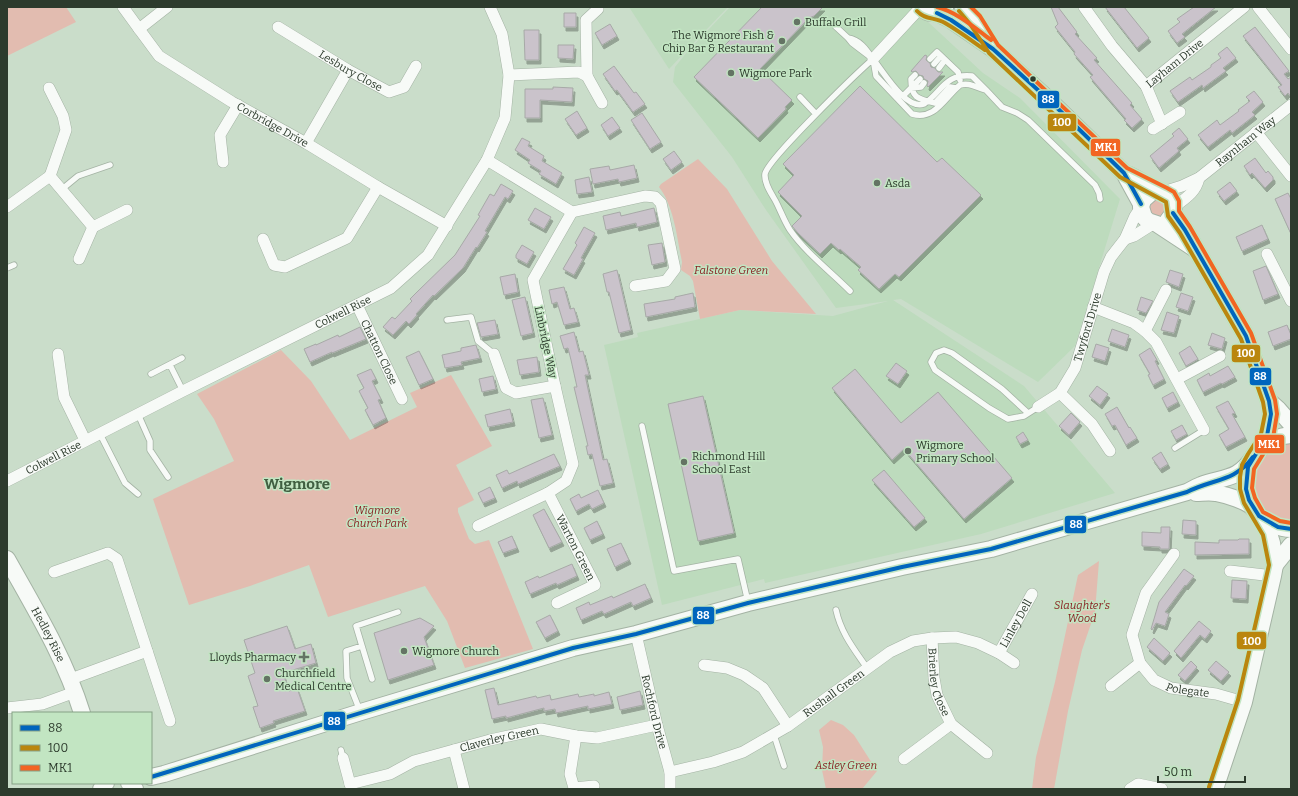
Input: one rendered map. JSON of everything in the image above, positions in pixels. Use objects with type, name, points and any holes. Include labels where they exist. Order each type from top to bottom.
[{"type":"street","name":"Corbridge Drive","points":[[123,7],[159,56],[238,105],[447,226]]},
{"type":"street","points":[[139,28],[167,7]]},
{"type":"street","name":"Colwell Rise","points":[[7,481],[183,390],[391,288],[428,255],[486,160],[504,118],[509,74],[502,34],[490,7]]},
{"type":"street","points":[[873,59],[921,7],[928,13],[941,10],[951,20],[993,49],[1124,173],[1141,206],[1144,217],[1196,250]]},
{"type":"street","points":[[962,7],[975,20],[993,49]]},
{"type":"street","name":"Layham Drive","points":[[1084,7],[1112,46],[1146,86],[1244,7]]},
{"type":"street","points":[[1258,7],[1291,49]]},
{"type":"street","points":[[598,9],[586,20],[587,76],[602,103]]},
{"type":"street","name":"Lesbury Close","points":[[278,27],[348,70],[389,92],[404,87],[416,66]]},
{"type":"street","points":[[306,143],[348,70]]},
{"type":"street","points":[[509,74],[579,72],[587,76]]},
{"type":"street","points":[[1146,86],[1157,127],[1180,112]]},
{"type":"street","points":[[7,207],[50,176],[66,130],[63,116],[49,88]]},
{"type":"street","points":[[223,162],[220,135],[238,105]]},
{"type":"street","name":"Raynham Way","points":[[1161,192],[1182,186],[1199,178],[1291,105]]},
{"type":"street","points":[[1256,132],[1291,176]]},
{"type":"street","points":[[486,160],[572,212],[645,196],[655,197],[662,203],[675,269],[666,281],[635,286]]},
{"type":"street","points":[[150,789],[158,775],[573,648],[636,634],[748,603],[902,567],[991,549],[1187,492],[1201,485],[1225,479],[1240,472],[1248,466],[1267,436],[1271,414],[1269,401],[1246,336],[1174,210],[1171,198],[1137,178],[1124,173]]},
{"type":"street","points":[[50,176],[93,227]]},
{"type":"street","name":"Raynham Way","points":[[1174,210],[1191,194],[1197,186],[1199,178]]},
{"type":"street","points":[[263,239],[274,265],[285,267],[347,238],[378,187]]},
{"type":"street","points":[[1141,206],[1143,200],[1148,194],[1152,192],[1161,192]]},
{"type":"street","name":"Twyford Drive","points":[[1038,407],[1060,393],[1075,368],[1104,272],[1111,257],[1125,239],[1141,206]]},
{"type":"street","points":[[79,259],[93,227],[127,210]]},
{"type":"street","points":[[1155,224],[1164,223],[1170,219],[1174,210]]},
{"type":"street","name":"Linbridge Way","points":[[478,526],[548,493],[566,481],[573,464],[533,280],[572,212]]},
{"type":"street","name":"Twyford Drive","points":[[1125,239],[1134,236],[1155,224]]},
{"type":"street","points":[[1267,254],[1291,301]]},
{"type":"street","points":[[1145,331],[1166,290]]},
{"type":"street","name":"Chatton Close","points":[[357,305],[402,399]]},
{"type":"street","points":[[1093,307],[1134,323],[1156,342],[1204,430]]},
{"type":"street","points":[[58,354],[64,396],[85,440]]},
{"type":"street","points":[[494,354],[506,388],[516,393],[555,386]]},
{"type":"street","points":[[1176,379],[1220,356]]},
{"type":"street","points":[[1060,393],[1092,424],[1110,451]]},
{"type":"street","points":[[1269,401],[1291,424]]},
{"type":"street","points":[[1216,789],[1244,702],[1274,571],[1272,543],[1257,512],[1249,500],[1246,489],[1247,472],[1256,453],[1267,442],[1278,437],[1291,435]]},
{"type":"street","points":[[1187,492],[1216,493],[1247,503],[1268,522],[1278,527],[1291,529]]},
{"type":"street","name":"Warton Green","points":[[548,493],[595,585],[557,603]]},
{"type":"street","points":[[1274,571],[1291,545]]},
{"type":"street","points":[[54,572],[108,553],[117,559],[170,722]]},
{"type":"street","name":"Polegate","points":[[1174,554],[1146,593],[1132,635],[1140,663],[1154,680],[1171,688],[1216,694],[1244,702]]},
{"type":"street","name":"Hedley Rise","points":[[7,559],[53,641],[73,686],[82,712]]},
{"type":"street","points":[[1230,571],[1274,571]]},
{"type":"street","name":"Linley Dell","points":[[998,653],[1032,594]]},
{"type":"street","name":"Rochford Drive","points":[[636,634],[657,725],[670,772],[670,789]]},
{"type":"street","name":"Rushall Green","points":[[670,772],[713,762],[743,752],[788,726],[890,652],[913,641],[932,638],[956,637],[978,643],[1014,663]]},
{"type":"street","name":"Brierley Close","points":[[932,638],[934,678],[937,695],[951,724],[986,752]]},
{"type":"street","points":[[7,708],[42,704],[73,686],[147,651]]},
{"type":"street","points":[[1111,686],[1140,663]]},
{"type":"street","points":[[704,665],[727,668],[744,675],[763,688],[788,726]]},
{"type":"street","name":"Brierley Close","points":[[904,759],[951,724]]},
{"type":"street","name":"Claverley Green","points":[[351,787],[390,774],[414,761],[490,740],[541,729],[576,736],[597,738],[657,725]]},
{"type":"street","points":[[576,736],[570,774],[574,788],[597,788]]},
{"type":"street","points":[[454,750],[464,789]]},
{"type":"street","points":[[342,754],[351,787]]},
{"type":"street","points":[[1130,789],[1138,784],[1162,789]]},
{"type":"lane","points":[[835,26],[848,38],[856,39],[865,48],[885,73],[892,85],[911,103],[920,106],[928,101],[948,81],[960,76],[972,76],[1002,107],[1017,113],[1028,120],[1095,185],[1100,199]]},
{"type":"lane","points":[[873,59],[876,76],[912,114],[918,116],[934,112],[958,87],[960,76],[958,72],[937,52],[934,64],[943,58]]},
{"type":"lane","points":[[850,291],[804,247],[790,229],[765,177],[766,172],[774,160],[816,114],[873,59]]},
{"type":"lane","points":[[903,96],[920,79]]},
{"type":"lane","points":[[911,88],[913,93],[919,98],[935,103],[950,87],[958,87],[966,84],[986,90]]},
{"type":"lane","points":[[800,97],[816,114]]},
{"type":"lane","points":[[62,190],[78,176],[110,165]]},
{"type":"lane","points":[[7,268],[14,265]]},
{"type":"lane","points":[[447,320],[471,317],[478,341],[494,354]]},
{"type":"lane","points":[[1028,413],[1002,389],[952,353],[944,350],[936,353],[931,362],[935,370],[989,408],[1008,419],[1024,416],[1038,407]]},
{"type":"lane","points":[[151,374],[182,358]]},
{"type":"lane","points":[[170,365],[183,390]]},
{"type":"lane","points":[[138,413],[150,441],[150,450],[168,477]]},
{"type":"lane","points":[[642,426],[674,571],[738,558],[748,603]]},
{"type":"lane","points":[[1175,448],[1204,430]]},
{"type":"lane","points":[[100,434],[125,483],[138,494]]},
{"type":"lane","points":[[836,610],[844,636],[866,668]]},
{"type":"lane","points":[[372,679],[356,626],[398,612]]},
{"type":"lane","points":[[361,712],[347,678],[346,651],[362,646]]},
{"type":"lane","points":[[774,735],[784,766]]},
{"type":"shaded area","points":[[629,7],[728,7],[669,69]]},
{"type":"shaded area","points":[[730,7],[912,7],[983,73],[1020,98],[1120,199],[1075,346],[1038,382],[901,299],[893,300],[1024,386],[1115,493],[981,534],[765,583],[764,579],[662,605],[604,345],[638,337],[637,333],[740,310],[833,316],[888,301],[836,308],[766,210],[732,157],[673,82],[675,67],[687,52]]},
{"type":"green space","points":[[7,7],[66,7],[76,22],[7,56]]},
{"type":"green space","name":"Falstone Green","points":[[698,159],[727,189],[772,261],[816,314],[740,310],[700,319],[693,281],[690,276],[681,270],[682,262],[672,213],[659,187],[661,184]]},
{"type":"green space","points":[[1155,200],[1161,200],[1166,205],[1164,214],[1161,216],[1155,216],[1150,211],[1150,205]]},
{"type":"green space","name":"Wigmore Church Park","points":[[281,350],[311,381],[350,440],[417,407],[410,393],[451,375],[492,446],[456,465],[474,500],[458,508],[458,512],[469,539],[475,544],[489,540],[533,649],[465,668],[447,621],[425,586],[328,617],[309,565],[250,586],[189,605],[153,499],[234,461],[214,419],[197,394]]},
{"type":"green space","points":[[1291,442],[1291,521],[1275,517],[1263,508],[1256,497],[1254,483],[1256,470],[1263,458],[1274,448]]},
{"type":"green space","name":"Slaughter's Wood","points":[[1099,561],[1095,612],[1082,650],[1068,711],[1054,789],[1032,789],[1036,757],[1055,682],[1078,575]]},
{"type":"green space","name":"Astley Green","points":[[831,720],[843,725],[854,735],[877,771],[862,789],[826,789],[822,770],[823,747],[819,730]]},
{"type":"building","name":"Wigmore Park","points":[[762,7],[823,7],[814,16],[809,18],[760,69],[792,100],[785,107],[786,109],[758,138],[694,77]]},
{"type":"building","points":[[1051,7],[1058,7],[1077,32],[1075,34],[1097,58],[1094,60],[1132,103],[1130,105],[1142,119],[1132,128],[1090,77],[1093,75],[1074,54],[1075,52],[1055,27],[1058,24]]},
{"type":"building","points":[[1105,7],[1124,7],[1149,38],[1137,48]]},
{"type":"building","points":[[1194,7],[1216,7],[1182,34],[1185,37],[1177,43],[1168,31],[1180,22],[1177,19]]},
{"type":"building","points":[[564,13],[576,13],[576,27],[564,27]]},
{"type":"building","points":[[610,24],[617,36],[602,45],[595,33]]},
{"type":"building","points":[[1255,27],[1289,71],[1284,74],[1288,79],[1291,77],[1291,97],[1288,93],[1285,96],[1278,87],[1282,85],[1243,36]]},
{"type":"building","points":[[524,30],[539,30],[539,60],[525,60]]},
{"type":"building","points":[[558,45],[574,45],[573,59],[558,58]]},
{"type":"building","points":[[1227,47],[1236,58],[1223,68],[1226,71],[1203,88],[1202,85],[1178,102],[1170,91],[1190,77],[1192,80],[1211,67],[1211,65],[1221,58],[1218,54]]},
{"type":"building","points":[[925,55],[927,56],[926,60],[930,63],[931,67],[935,68],[938,72],[943,72],[928,87],[928,81],[924,79],[923,76],[919,75],[916,71],[911,71]]},
{"type":"building","points":[[614,66],[634,93],[636,92],[645,104],[633,112],[603,74]]},
{"type":"building","name":"Asda","points":[[860,86],[937,162],[942,158],[981,195],[899,277],[895,274],[879,289],[858,270],[861,267],[840,249],[839,250],[831,243],[820,254],[798,233],[792,226],[802,216],[778,192],[794,175],[783,164]]},
{"type":"building","points":[[553,87],[573,88],[572,102],[540,100],[540,118],[525,118],[525,89],[553,89]]},
{"type":"building","points":[[1254,91],[1263,102],[1252,112],[1255,115],[1232,133],[1230,130],[1208,147],[1198,135],[1217,120],[1220,125],[1239,111],[1238,110],[1250,101],[1246,97]]},
{"type":"building","points":[[577,111],[587,128],[576,135],[565,119]]},
{"type":"building","points":[[642,113],[661,142],[650,149],[631,120]]},
{"type":"building","points":[[612,117],[620,128],[608,136],[601,125]]},
{"type":"building","points":[[1179,128],[1188,139],[1177,148],[1179,151],[1159,168],[1150,156],[1174,136],[1172,134]]},
{"type":"building","points":[[522,138],[530,142],[528,146],[544,156],[542,161],[562,173],[556,184],[539,174],[541,171],[528,163],[530,160],[515,150]]},
{"type":"building","points":[[674,151],[682,162],[671,170],[663,159]]},
{"type":"building","points":[[1255,158],[1266,173],[1268,171],[1273,177],[1273,180],[1265,188],[1252,173],[1250,175],[1244,166]]},
{"type":"building","points":[[634,165],[637,178],[619,182],[618,179],[593,184],[590,169],[609,166],[610,170]]},
{"type":"building","points":[[589,177],[592,192],[577,194],[575,180]]},
{"type":"building","points":[[1230,182],[1237,191],[1224,201],[1217,192]]},
{"type":"building","points":[[501,184],[513,191],[508,199],[505,197],[485,231],[487,232],[463,268],[434,296],[433,295],[409,324],[406,321],[393,335],[383,327],[392,317],[395,319],[412,301],[410,299],[455,255],[480,216],[478,215],[490,194],[494,196]]},
{"type":"building","points":[[1288,193],[1291,199],[1291,234],[1275,199]]},
{"type":"building","points":[[535,208],[551,217],[544,229],[528,220]]},
{"type":"building","points":[[654,208],[657,222],[637,227],[636,223],[606,230],[603,216],[620,212],[621,216]]},
{"type":"building","points":[[1262,225],[1268,239],[1242,251],[1236,237]]},
{"type":"building","points":[[584,227],[595,233],[581,258],[583,259],[574,275],[563,269],[577,245],[575,243]]},
{"type":"building","points":[[662,243],[665,262],[652,265],[648,245]]},
{"type":"building","points":[[522,245],[534,252],[527,264],[516,258],[516,255]]},
{"type":"building","points":[[1266,266],[1278,294],[1263,300],[1253,271]]},
{"type":"building","points":[[617,270],[631,330],[619,333],[603,274]]},
{"type":"building","points":[[1170,270],[1183,274],[1179,287],[1166,282]]},
{"type":"building","points":[[515,274],[518,292],[504,295],[500,277]]},
{"type":"building","points":[[564,287],[570,309],[574,308],[578,322],[564,325],[557,302],[552,304],[549,290]]},
{"type":"building","points":[[693,293],[695,307],[646,317],[644,304],[675,299],[675,297]]},
{"type":"building","points":[[1181,293],[1193,297],[1188,311],[1176,307]]},
{"type":"building","points":[[525,297],[533,333],[521,336],[512,300]]},
{"type":"building","points":[[1141,297],[1153,301],[1146,313],[1137,310]]},
{"type":"building","points":[[1167,312],[1179,316],[1174,333],[1161,330]]},
{"type":"building","points":[[495,320],[498,334],[481,337],[477,323]]},
{"type":"building","points":[[1287,325],[1291,339],[1273,346],[1268,332]]},
{"type":"building","points":[[360,327],[366,339],[310,362],[304,349],[338,335],[339,337]]},
{"type":"building","points":[[1112,329],[1129,335],[1125,347],[1108,341]]},
{"type":"building","points":[[574,332],[579,352],[583,351],[589,375],[585,375],[603,460],[607,459],[613,483],[600,486],[592,454],[588,455],[586,446],[588,446],[574,387],[577,387],[568,348],[564,349],[560,336]]},
{"type":"building","points":[[1212,333],[1225,338],[1222,349],[1208,345]]},
{"type":"building","points":[[1096,344],[1109,348],[1105,361],[1092,357]]},
{"type":"building","points":[[476,345],[480,358],[461,362],[462,365],[445,368],[442,355],[461,351],[461,348]]},
{"type":"building","points":[[1190,346],[1198,359],[1186,366],[1179,353]]},
{"type":"building","points":[[1150,348],[1157,360],[1155,361],[1164,379],[1153,385],[1148,375],[1150,374],[1139,355]]},
{"type":"building","points":[[419,351],[433,379],[419,385],[406,357]]},
{"type":"building","points":[[537,357],[539,372],[520,375],[517,360]]},
{"type":"building","points":[[896,363],[907,371],[898,384],[886,376]]},
{"type":"building","points":[[1228,366],[1235,377],[1203,392],[1197,380],[1209,373],[1210,376]]},
{"type":"building","points":[[371,369],[376,379],[372,381],[381,399],[378,400],[386,418],[373,425],[365,410],[368,408],[359,391],[364,388],[357,375]]},
{"type":"building","points":[[855,369],[901,423],[938,392],[1012,478],[964,519],[904,449],[892,460],[832,388]]},
{"type":"building","points":[[493,376],[496,389],[482,392],[479,379]]},
{"type":"building","points":[[1097,386],[1108,394],[1100,405],[1089,396]]},
{"type":"building","points":[[1173,392],[1178,402],[1167,408],[1162,398]]},
{"type":"building","points":[[703,396],[734,533],[698,541],[668,404]]},
{"type":"building","points":[[543,398],[552,435],[539,438],[531,400]]},
{"type":"building","points":[[1228,401],[1235,413],[1232,414],[1245,437],[1226,447],[1219,435],[1229,429],[1216,407]]},
{"type":"building","points":[[1117,407],[1129,428],[1130,427],[1137,438],[1126,445],[1115,425],[1112,426],[1105,414]]},
{"type":"building","points":[[510,409],[513,422],[488,427],[485,415]]},
{"type":"building","points":[[1071,413],[1080,422],[1069,435],[1059,426]]},
{"type":"building","points":[[1182,425],[1187,434],[1176,440],[1171,431]]},
{"type":"building","points":[[1023,432],[1028,440],[1020,444],[1016,437]]},
{"type":"building","points":[[1161,452],[1168,464],[1160,469],[1152,458]]},
{"type":"building","points":[[554,454],[560,466],[518,484],[517,481],[502,488],[496,475],[507,470],[509,474]]},
{"type":"building","points":[[884,470],[925,518],[914,527],[872,480]]},
{"type":"building","points":[[490,487],[495,498],[483,503],[478,493]]},
{"type":"building","points":[[598,490],[604,503],[592,509],[589,504],[576,511],[570,499],[579,494],[581,498]]},
{"type":"building","points":[[544,509],[562,542],[549,548],[533,515]]},
{"type":"building","points":[[1183,520],[1196,521],[1196,535],[1182,534]]},
{"type":"building","points":[[597,521],[603,534],[590,540],[584,528]]},
{"type":"building","points":[[1161,527],[1170,527],[1169,549],[1142,546],[1142,532],[1161,533]]},
{"type":"building","points":[[512,536],[517,548],[503,553],[498,542]]},
{"type":"building","points":[[1249,539],[1249,554],[1195,555],[1195,542],[1219,543],[1219,540]]},
{"type":"building","points":[[621,543],[629,560],[615,567],[607,549]]},
{"type":"building","points":[[572,564],[577,576],[557,585],[556,583],[530,594],[525,582],[538,576],[539,578]]},
{"type":"building","points":[[1184,569],[1194,576],[1186,586],[1185,585],[1165,612],[1169,614],[1165,626],[1156,623],[1152,630],[1151,629],[1159,602]]},
{"type":"building","points":[[1232,580],[1247,581],[1246,599],[1231,598]]},
{"type":"building","points":[[645,584],[651,598],[633,606],[631,602],[604,614],[602,611],[581,620],[576,608],[589,602],[590,605],[612,596],[613,598]]},
{"type":"building","points":[[550,615],[558,631],[545,638],[536,622]]},
{"type":"building","name":"Wigmore Church","points":[[420,618],[434,626],[424,637],[434,665],[388,680],[374,633]]},
{"type":"building","points":[[1199,621],[1211,631],[1205,639],[1200,635],[1181,658],[1174,651]]},
{"type":"building","name":"Churchfield Medical Centre","points":[[287,626],[295,649],[311,644],[316,663],[283,673],[289,691],[297,688],[305,711],[273,721],[274,723],[260,728],[253,707],[258,706],[248,676],[255,673],[244,640]]},
{"type":"building","points":[[1154,638],[1170,653],[1163,661],[1147,647]]},
{"type":"building","points":[[1191,661],[1197,667],[1185,681],[1178,675]]},
{"type":"building","points":[[1216,661],[1229,672],[1221,681],[1208,670]]},
{"type":"building","points":[[494,688],[498,705],[536,696],[537,698],[550,695],[551,700],[578,694],[579,697],[594,694],[594,696],[609,692],[612,704],[588,709],[588,706],[556,713],[555,709],[544,711],[544,708],[506,718],[506,716],[492,719],[485,690]]},
{"type":"building","points":[[640,691],[643,705],[620,710],[617,697]]},
{"type":"transit line","name":"MK1","points":[[937,7],[959,16],[991,40]]},
{"type":"transit line","name":"MK1","points":[[971,7],[980,16],[998,45],[1127,168],[1174,192],[1179,201],[1179,211],[1190,227],[1251,333],[1275,400],[1277,414],[1273,438],[1254,469],[1252,488],[1255,498],[1263,512],[1280,521],[1291,523]]},
{"type":"transit line","name":"100","points":[[917,11],[923,16],[945,23],[985,50]]},
{"type":"transit line","name":"100","points":[[959,11],[970,24],[989,53],[1120,177],[1166,202],[1168,216],[1180,233],[1241,339],[1263,402],[1265,414],[1261,434],[1242,465],[1240,489],[1244,503],[1263,535],[1269,565],[1238,700],[1209,787]]},
{"type":"transit line","name":"88","points":[[937,13],[951,20],[993,49],[1050,101],[1124,173],[1141,204]]},
{"type":"transit line","name":"88","points":[[1173,213],[1185,230],[1246,336],[1269,401],[1271,414],[1267,436],[1248,467],[1246,489],[1249,500],[1259,516],[1278,527],[1291,529]]},
{"type":"transit line","name":"88","points":[[152,777],[573,648],[636,634],[748,603],[902,567],[991,549],[1187,492],[1231,476],[1246,465],[1253,457]]},
{"type":"place","name":"Buffalo Grill","points":[[797,22]]},
{"type":"place","name":"The Wigmore Fish & Chip Bar & Restaurant","points":[[782,41]]},
{"type":"place","name":"Wigmore Park","points":[[731,73]]},
{"type":"place","name":"Asda","points":[[877,183]]},
{"type":"place","name":"Wigmore Primary School","points":[[908,451]]},
{"type":"place","name":"Richmond Hill School East","points":[[684,462]]},
{"type":"place","name":"Wigmore Church","points":[[404,651]]},
{"type":"place","name":"Lloyds Pharmacy","points":[[304,657]]},
{"type":"place","name":"Churchfield Medical Centre","points":[[267,679]]},
{"type":"district","name":"Wigmore","points":[[297,484]]}]
